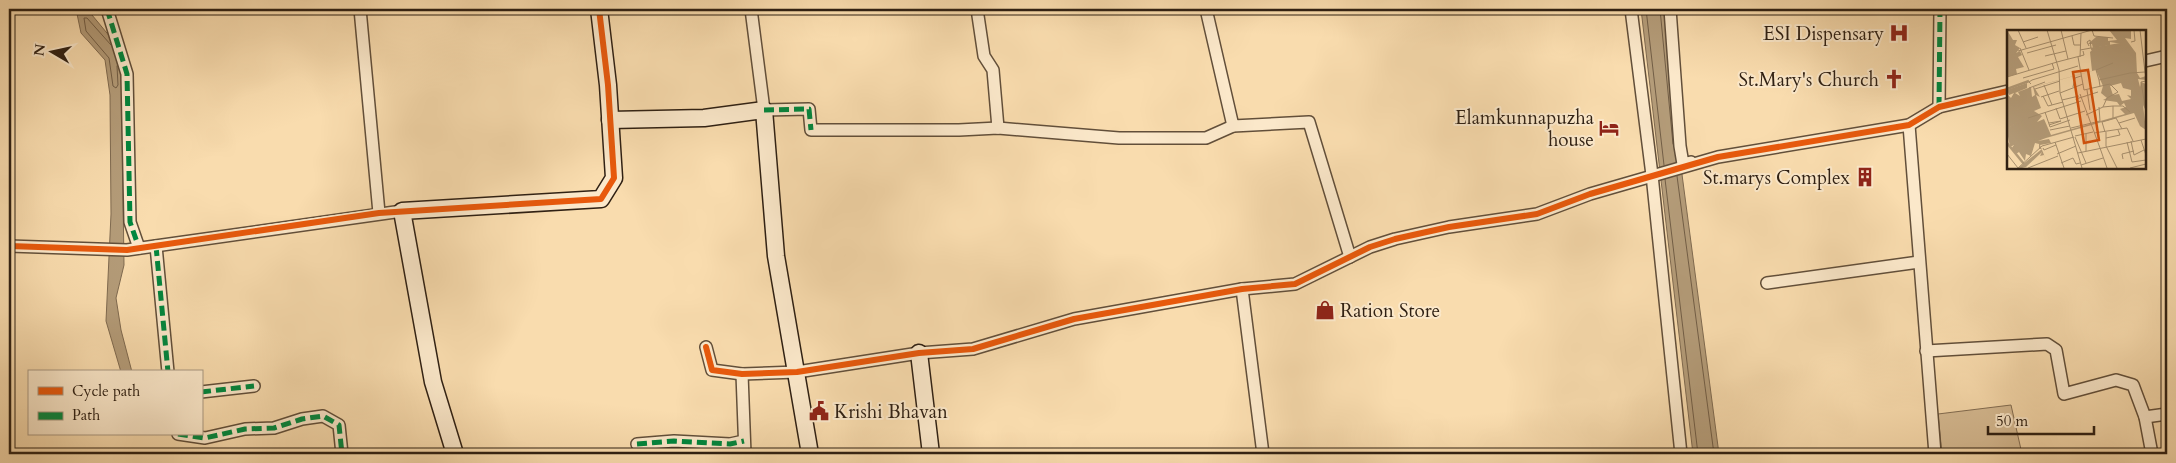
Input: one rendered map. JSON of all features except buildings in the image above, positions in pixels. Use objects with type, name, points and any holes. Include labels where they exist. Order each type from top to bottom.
[{"type":"street","points":[[107,9],[127,74],[130,222],[133,249]]},
{"type":"street","points":[[360,9],[379,213]]},
{"type":"street","points":[[9,246],[133,249],[379,213],[601,200],[614,178],[599,9]]},
{"type":"street","points":[[751,9],[764,110],[776,256],[810,454]]},
{"type":"street","points":[[977,9],[984,56],[992,70],[998,128]]},
{"type":"street","points":[[1206,9],[1233,126]]},
{"type":"street","points":[[1630,9],[1652,174],[1681,454]]},
{"type":"street","points":[[1670,9],[1675,91],[1683,164],[1909,125],[1939,107],[2007,91]]},
{"type":"street","points":[[1939,107],[1940,9]]},
{"type":"street","points":[[2146,61],[2167,56]]},
{"type":"street","points":[[610,120],[704,118],[764,110],[809,109],[810,130],[959,130],[998,128],[1119,138],[1206,138],[1233,126],[1309,122],[1350,257]]},
{"type":"street","points":[[1909,125],[1935,454]]},
{"type":"street","points":[[706,347],[712,370],[742,374],[797,372],[919,353],[973,349],[1074,319],[1242,289],[1295,284],[1350,257],[1395,240],[1449,227],[1537,214],[1652,174],[1718,157]]},
{"type":"street","points":[[402,211],[432,382],[455,454]]},
{"type":"street","points":[[156,246],[168,370]]},
{"type":"street","points":[[1766,283],[1919,262]]},
{"type":"street","points":[[1242,289],[1262,454]]},
{"type":"street","points":[[1926,351],[2047,344],[2056,350],[2064,394],[2116,380],[2132,385],[2145,417],[2152,454]]},
{"type":"street","points":[[919,353],[931,454]]},
{"type":"street","points":[[742,374],[745,454]]},
{"type":"street","points":[[202,392],[254,386]]},
{"type":"street","points":[[2145,417],[2167,414]]},
{"type":"street","points":[[192,436],[206,438],[245,429],[274,428],[323,416],[339,425],[342,454]]},
{"type":"street","points":[[636,444],[674,441],[730,444],[744,440]]},
{"type":"shaded area","points":[[2011,405],[2022,454],[1942,454],[1938,414]]},
{"type":"water","points":[[76,9],[90,9],[92,15],[121,50],[124,265],[116,298],[121,330],[131,370],[120,370],[106,321],[111,214],[110,95],[105,60],[81,33]]},
{"type":"water","points":[[1641,9],[1665,9],[1674,114],[1719,454],[1693,454]]},
{"type":"marked path","points":[[107,9],[127,74],[130,222],[139,248]]},
{"type":"marked path","points":[[1939,107],[1940,9]]},
{"type":"marked path","points":[[764,110],[809,109],[811,130]]},
{"type":"marked path","points":[[156,246],[168,370]]},
{"type":"marked path","points":[[202,392],[254,386]]},
{"type":"marked path","points":[[192,436],[205,438],[245,429],[274,428],[302,419],[323,416],[339,425],[342,454]]},
{"type":"marked path","points":[[637,444],[674,441],[730,444],[744,441]]},
{"type":"cycle path","points":[[9,246],[127,250],[379,213],[601,199],[614,178],[608,85],[599,9]]},
{"type":"cycle path","points":[[706,347],[712,370],[742,374],[797,372],[919,353],[973,349],[1074,319],[1242,289],[1295,284],[1370,247],[1395,239],[1449,227],[1537,214],[1590,194],[1718,157],[1909,125],[1939,107],[2007,91]]},
{"type":"place","name":"ESI Dispensary","points":[[1899,33]]},
{"type":"place","name":"St.Mary's Church","points":[[1894,79]]},
{"type":"place","name":"Elamkunnapuzha house","points":[[1609,128]]},
{"type":"place","name":"St.marys Complex","points":[[1865,177]]},
{"type":"place","name":"Ration Store","points":[[1325,310]]},
{"type":"place","name":"Krishi Bhavan","points":[[819,411]]}]
